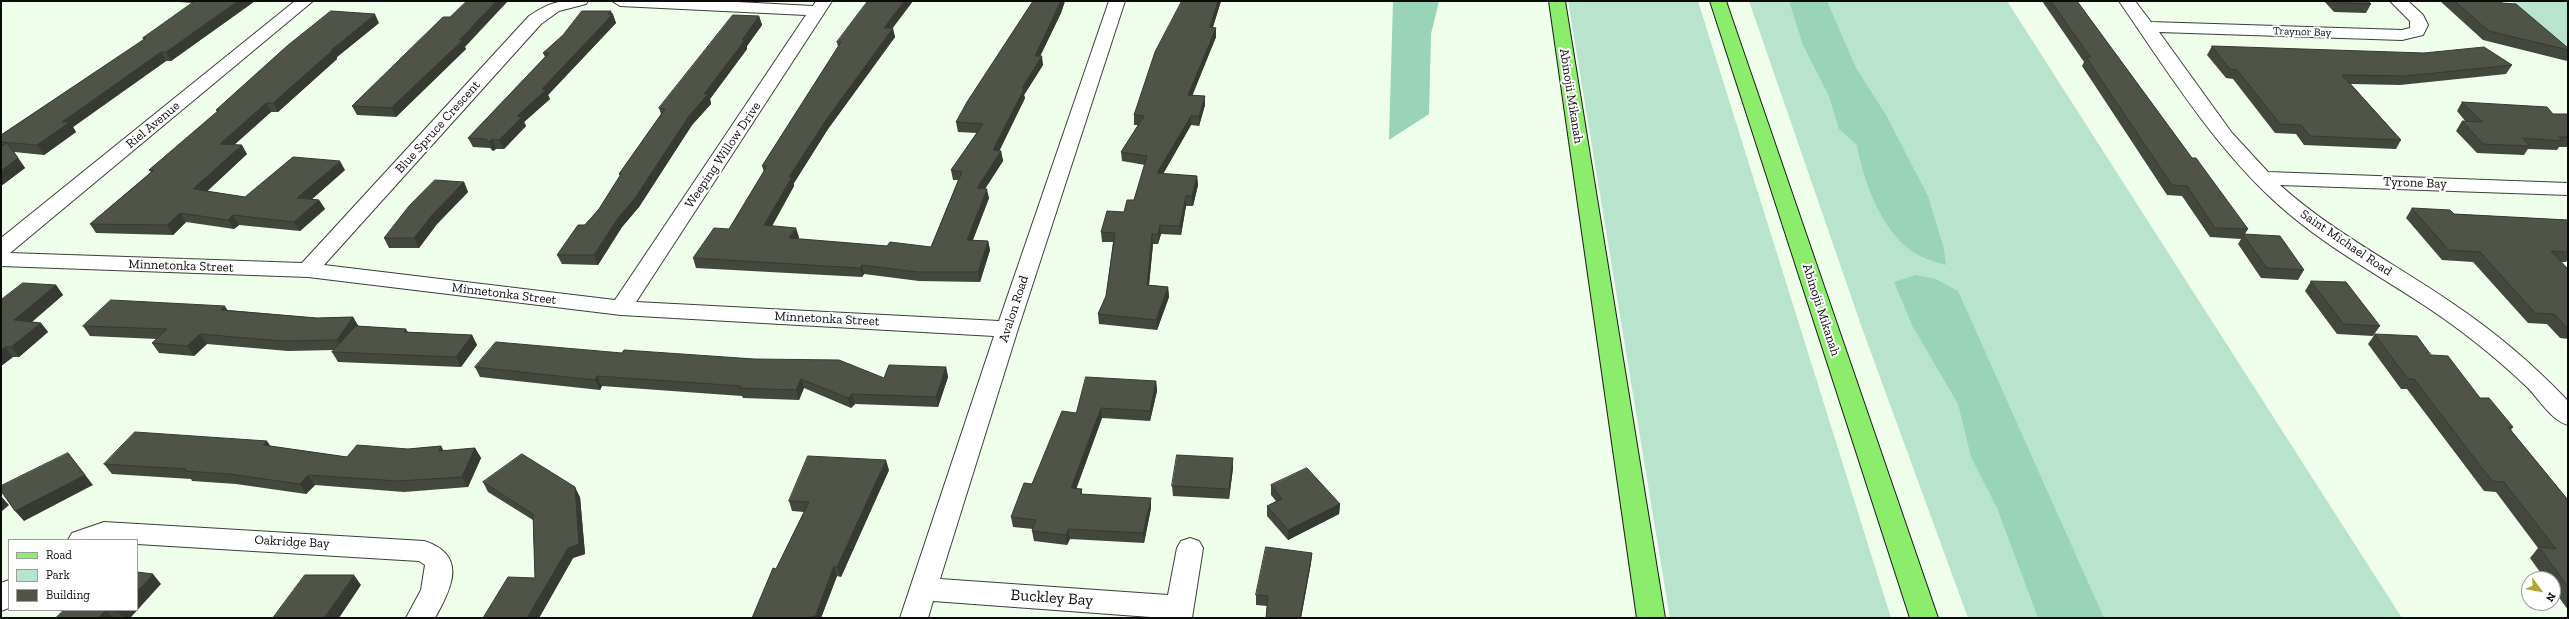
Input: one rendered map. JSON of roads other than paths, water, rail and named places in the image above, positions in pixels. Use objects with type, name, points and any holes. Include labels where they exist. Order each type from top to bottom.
[{"type":"main road","name":"Abinojii Mikanah","points":[[1556,1],[1651,618]]},
{"type":"main road","name":"Abinojii Mikanah","points":[[1718,1],[1924,618]]},
{"type":"street","name":"Riel Avenue","points":[[1,250],[305,1]]},
{"type":"street","name":"Blue Spruce Crescent","points":[[308,270],[535,20],[553,7],[580,1]]},
{"type":"street","points":[[620,1],[821,6]]},
{"type":"street","name":"Avalon Road","points":[[914,618],[1007,329],[1117,1]]},
{"type":"street","name":"Saint Michael Road","points":[[2127,1],[2235,149],[2261,178],[2317,227],[2432,299],[2482,334],[2557,393],[2568,416]]},
{"type":"street","name":"Traynor Bay","points":[[2147,27],[2402,35],[2417,30],[2420,25],[2417,19],[2398,1]]},
{"type":"street","name":"Weeping Willow Drive","points":[[621,308],[821,6]]},
{"type":"street","name":"Tyrone Bay","points":[[2261,178],[2568,189]]},
{"type":"street","name":"Minnetonka Street","points":[[1,259],[308,270],[621,308],[1007,329]]},
{"type":"street","name":"Oakridge Bay","points":[[84,539],[104,532],[424,551],[438,560],[440,576],[434,596],[420,618]]},
{"type":"street","name":"Buckley Bay","points":[[923,589],[1179,612],[1190,548]]},
{"type":"street","points":[[1,600],[8,592]]}]
